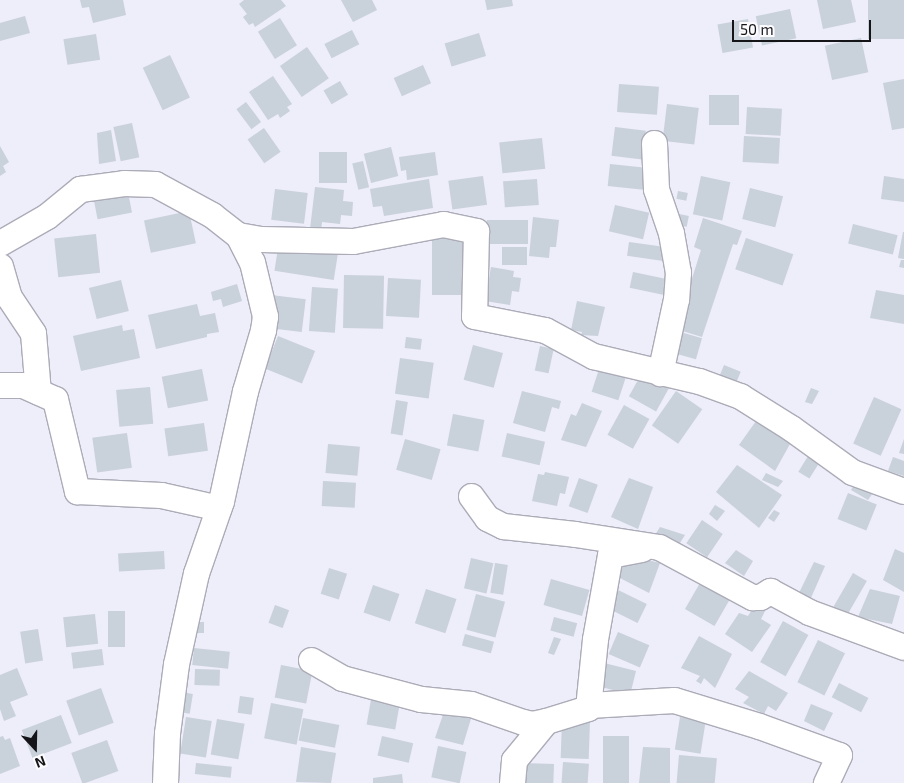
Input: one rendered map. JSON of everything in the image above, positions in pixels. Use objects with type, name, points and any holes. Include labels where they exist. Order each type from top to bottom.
[{"type":"street","points":[[654,142],[656,189],[671,233],[678,272],[676,299],[660,373]]},
{"type":"street","points":[[0,243],[47,216],[80,189],[124,183],[155,184],[249,237],[353,241],[443,224],[476,231],[474,316],[545,330],[593,356],[699,381],[740,396],[791,428],[852,472],[904,491]]},
{"type":"street","points":[[164,783],[167,734],[176,664],[196,573],[219,508],[265,316],[252,262],[249,237]]},
{"type":"street","points":[[0,266],[9,297],[33,333],[38,392]]},
{"type":"street","points":[[0,385],[23,385],[55,399],[77,491],[161,495],[219,508]]},
{"type":"street","points":[[471,496],[487,518],[503,526],[575,534],[659,547],[752,597],[760,597],[770,591],[809,612],[904,647]]},
{"type":"street","points":[[311,660],[342,678],[421,698],[470,704],[532,724],[585,711],[589,705],[595,638],[610,555],[630,550],[659,547]]},
{"type":"street","points":[[589,705],[674,700],[759,726],[839,755],[826,783]]},
{"type":"street","points":[[512,783],[514,760],[546,721]]},
{"type":"building","points":[[80,0],[123,0],[126,15],[93,23],[89,7],[82,8]]},
{"type":"building","points":[[244,0],[281,0],[286,6],[255,27],[253,23],[249,25],[243,17],[247,14],[239,4]]},
{"type":"building","points":[[341,0],[372,0],[377,10],[353,22]]},
{"type":"building","points":[[485,0],[512,0],[513,6],[487,10]]},
{"type":"building","points":[[817,0],[851,0],[856,22],[823,29]]},
{"type":"building","points":[[868,0],[904,0],[904,39],[868,39]]},
{"type":"building","points":[[790,9],[796,38],[762,46],[756,16]]},
{"type":"building","points":[[25,16],[30,33],[0,41],[0,23]]},
{"type":"building","points":[[280,18],[297,45],[275,59],[258,32]]},
{"type":"building","points":[[748,19],[753,48],[723,53],[717,24]]},
{"type":"building","points":[[352,30],[359,44],[332,58],[324,44]]},
{"type":"building","points":[[479,33],[486,56],[452,66],[445,44]]},
{"type":"building","points":[[96,34],[100,60],[67,65],[63,39]]},
{"type":"building","points":[[861,38],[868,72],[832,80],[825,46]]},
{"type":"building","points":[[307,47],[329,78],[302,97],[280,66]]},
{"type":"building","points":[[170,55],[190,98],[163,110],[143,68]]},
{"type":"building","points":[[423,65],[431,83],[402,96],[394,78]]},
{"type":"building","points":[[273,76],[292,104],[287,107],[290,111],[280,118],[278,114],[268,120],[249,92]]},
{"type":"building","points":[[904,79],[904,128],[892,130],[883,83]]},
{"type":"building","points":[[340,81],[348,95],[332,104],[324,90]]},
{"type":"building","points":[[619,84],[659,87],[657,115],[617,112]]},
{"type":"building","points":[[709,95],[739,95],[739,125],[709,125]]},
{"type":"building","points":[[246,102],[261,122],[251,129],[236,109]]},
{"type":"building","points":[[667,104],[699,108],[694,145],[662,141]]},
{"type":"building","points":[[747,107],[782,109],[781,136],[746,134]]},
{"type":"building","points":[[132,123],[139,157],[121,161],[113,127]]},
{"type":"building","points":[[615,127],[646,131],[642,160],[611,156]]},
{"type":"building","points":[[264,128],[281,152],[264,163],[248,139]]},
{"type":"building","points":[[111,130],[116,161],[99,164],[97,133]]},
{"type":"building","points":[[744,136],[780,138],[779,164],[743,162]]},
{"type":"building","points":[[542,138],[545,169],[502,173],[499,142]]},
{"type":"building","points":[[0,146],[9,162],[3,166],[6,172],[0,176]]},
{"type":"building","points":[[391,147],[398,176],[371,183],[364,154]]},
{"type":"building","points":[[319,152],[347,152],[347,183],[319,183]]},
{"type":"building","points":[[435,152],[438,175],[407,180],[406,170],[401,171],[399,157]]},
{"type":"building","points":[[363,161],[369,187],[358,190],[352,163]]},
{"type":"building","points":[[610,164],[646,168],[644,190],[608,186]]},
{"type":"building","points":[[483,176],[487,205],[452,210],[448,181]]},
{"type":"building","points":[[701,176],[730,182],[722,220],[693,214]]},
{"type":"building","points":[[884,176],[904,179],[904,202],[881,199]]},
{"type":"building","points":[[429,179],[433,208],[384,216],[382,206],[373,207],[370,189]]},
{"type":"building","points":[[537,179],[539,205],[505,207],[503,181]]},
{"type":"building","points":[[127,187],[132,213],[98,219],[93,194]]},
{"type":"building","points":[[315,187],[344,190],[343,201],[353,202],[352,216],[341,215],[340,224],[322,222],[321,231],[310,229]]},
{"type":"building","points":[[750,188],[783,196],[775,227],[742,219]]},
{"type":"building","points":[[275,189],[308,193],[304,224],[271,220]]},
{"type":"building","points":[[678,191],[688,193],[686,201],[676,199]]},
{"type":"building","points":[[615,205],[649,213],[643,239],[609,231]]},
{"type":"building","points":[[189,211],[196,243],[151,253],[144,221]]},
{"type":"building","points":[[679,214],[689,216],[687,227],[677,225]]},
{"type":"building","points":[[533,217],[559,220],[556,247],[550,247],[549,258],[529,256]]},
{"type":"building","points":[[703,218],[742,231],[737,245],[733,244],[702,337],[676,329],[701,250],[694,247]]},
{"type":"building","points":[[487,220],[528,220],[528,244],[487,244]]},
{"type":"building","points":[[853,224],[898,235],[893,255],[848,243]]},
{"type":"building","points":[[904,232],[904,259],[898,258]]},
{"type":"building","points":[[96,234],[100,273],[58,277],[54,238]]},
{"type":"building","points":[[432,238],[463,238],[463,295],[432,295]]},
{"type":"building","points":[[746,238],[793,254],[783,285],[735,269]]},
{"type":"building","points":[[279,242],[338,251],[334,280],[274,271]]},
{"type":"building","points":[[629,242],[671,248],[669,262],[627,256]]},
{"type":"building","points":[[502,247],[527,247],[527,265],[502,265]]},
{"type":"building","points":[[901,260],[904,260],[904,268],[899,267]]},
{"type":"building","points":[[491,267],[514,271],[513,277],[521,278],[519,292],[512,291],[510,305],[485,301]]},
{"type":"building","points":[[633,272],[666,279],[663,295],[630,288]]},
{"type":"building","points":[[344,275],[384,276],[383,329],[343,328]]},
{"type":"building","points":[[388,278],[421,280],[419,318],[386,316]]},
{"type":"building","points":[[121,280],[129,311],[97,319],[89,288]]},
{"type":"building","points":[[237,284],[242,301],[223,307],[221,299],[213,301],[211,292]]},
{"type":"building","points":[[312,287],[338,289],[335,333],[309,331]]},
{"type":"building","points":[[876,290],[904,295],[904,324],[870,318]]},
{"type":"building","points":[[271,295],[306,299],[302,332],[267,328]]},
{"type":"building","points":[[577,301],[605,307],[598,336],[581,335],[582,332],[571,330]]},
{"type":"building","points":[[197,304],[200,316],[215,313],[219,332],[207,334],[207,337],[156,349],[148,315]]},
{"type":"building","points":[[122,325],[123,331],[134,329],[140,358],[81,371],[73,336]]},
{"type":"building","points":[[677,331],[702,338],[696,359],[671,352]]},
{"type":"building","points":[[278,336],[315,351],[302,383],[265,368]]},
{"type":"building","points":[[406,337],[422,339],[421,350],[405,348]]},
{"type":"building","points":[[473,345],[503,353],[494,388],[464,380]]},
{"type":"building","points":[[540,346],[554,349],[548,373],[535,370]]},
{"type":"building","points":[[400,358],[434,363],[429,398],[395,394]]},
{"type":"building","points":[[724,365],[741,372],[736,384],[719,377]]},
{"type":"building","points":[[600,366],[627,375],[618,400],[592,392]]},
{"type":"building","points":[[202,369],[208,400],[168,408],[162,377]]},
{"type":"building","points":[[643,371],[670,386],[656,411],[629,396]]},
{"type":"building","points":[[150,387],[153,424],[119,427],[116,390]]},
{"type":"building","points":[[811,388],[819,391],[812,404],[805,402]]},
{"type":"building","points":[[522,391],[561,401],[559,409],[552,407],[545,432],[513,423]]},
{"type":"building","points":[[676,391],[702,409],[678,444],[652,425]]},
{"type":"building","points":[[874,397],[901,409],[881,456],[853,444]]},
{"type":"building","points":[[396,400],[408,402],[403,435],[391,434]]},
{"type":"building","points":[[582,403],[602,411],[586,447],[561,440],[571,414],[576,416]]},
{"type":"building","points":[[624,405],[649,419],[633,449],[608,435]]},
{"type":"building","points":[[453,414],[484,420],[478,452],[447,445]]},
{"type":"building","points":[[761,414],[795,435],[775,471],[739,445]]},
{"type":"building","points":[[204,423],[208,451],[168,456],[164,429]]},
{"type":"building","points":[[127,433],[132,468],[97,473],[92,438]]},
{"type":"building","points":[[507,433],[545,442],[540,465],[502,456]]},
{"type":"building","points":[[405,439],[441,449],[432,480],[396,470]]},
{"type":"building","points":[[904,439],[904,454],[899,453]]},
{"type":"building","points":[[328,444],[360,447],[357,476],[325,473]]},
{"type":"building","points":[[810,453],[821,460],[809,479],[798,472]]},
{"type":"building","points":[[893,457],[904,461],[904,476],[888,471]]},
{"type":"building","points":[[737,465],[782,495],[759,528],[716,492]]},
{"type":"building","points":[[545,472],[569,477],[565,494],[560,493],[557,506],[532,501],[538,474],[544,475]]},
{"type":"building","points":[[766,473],[783,481],[778,487],[762,480]]},
{"type":"building","points":[[579,478],[598,485],[588,513],[569,506]]},
{"type":"building","points":[[629,478],[653,487],[638,529],[611,517]]},
{"type":"building","points":[[323,481],[356,483],[355,508],[322,506]]},
{"type":"building","points":[[856,481],[875,490],[868,500],[851,490]]},
{"type":"building","points":[[848,493],[877,505],[866,531],[838,519]]},
{"type":"building","points":[[715,505],[725,511],[717,521],[709,514]]},
{"type":"building","points":[[774,510],[780,513],[774,522],[768,518]]},
{"type":"building","points":[[702,520],[723,534],[707,557],[686,543]]},
{"type":"building","points":[[660,527],[685,535],[678,546],[655,535]]},
{"type":"building","points":[[895,549],[904,553],[904,592],[883,580]]},
{"type":"building","points":[[736,550],[753,561],[744,576],[725,563]]},
{"type":"building","points":[[164,551],[165,569],[119,571],[118,553]]},
{"type":"building","points":[[626,555],[660,563],[649,593],[618,577]]},
{"type":"building","points":[[471,558],[493,563],[486,593],[464,588]]},
{"type":"building","points":[[814,562],[825,566],[810,600],[799,593]]},
{"type":"building","points":[[495,563],[508,565],[503,595],[490,593]]},
{"type":"building","points":[[329,568],[347,574],[339,600],[321,594]]},
{"type":"building","points":[[853,573],[867,581],[847,615],[834,607]]},
{"type":"building","points":[[551,579],[589,590],[582,616],[544,605]]},
{"type":"building","points":[[700,583],[729,600],[714,626],[685,609]]},
{"type":"building","points":[[373,585],[399,594],[390,622],[364,612]]},
{"type":"building","points":[[426,589],[456,599],[445,633],[415,623]]},
{"type":"building","points":[[870,589],[900,596],[892,624],[858,617]]},
{"type":"building","points":[[618,590],[647,604],[638,623],[609,609]]},
{"type":"building","points":[[476,594],[505,602],[495,638],[466,630]]},
{"type":"building","points":[[275,605],[289,610],[283,628],[269,623]]},
{"type":"building","points":[[753,608],[765,611],[761,619],[771,625],[752,652],[725,634],[739,613],[748,616]]},
{"type":"building","points":[[108,611],[125,611],[125,647],[108,647]]},
{"type":"building","points":[[95,614],[98,644],[66,647],[63,617]]},
{"type":"building","points":[[554,617],[577,623],[574,637],[550,631]]},
{"type":"building","points":[[783,621],[808,635],[786,676],[760,662]]},
{"type":"building","points":[[188,622],[204,622],[204,633],[188,633]]},
{"type":"building","points":[[38,629],[43,661],[25,663],[20,632]]},
{"type":"building","points":[[618,632],[649,645],[640,667],[609,654]]},
{"type":"building","points":[[465,634],[494,642],[491,653],[462,646]]},
{"type":"building","points":[[699,636],[732,654],[715,688],[704,678],[701,684],[696,681],[700,676],[681,668]]},
{"type":"building","points":[[554,637],[561,639],[554,655],[548,653]]},
{"type":"building","points":[[818,640],[845,653],[824,695],[797,682]]},
{"type":"building","points":[[194,648],[230,652],[228,669],[192,665]]},
{"type":"building","points":[[102,649],[104,665],[73,669],[71,653]]},
{"type":"building","points":[[604,663],[636,671],[630,694],[598,686]]},
{"type":"building","points":[[281,665],[312,671],[306,703],[275,697]]},
{"type":"building","points":[[17,668],[28,695],[10,702],[16,716],[4,721],[0,709],[0,675]]},
{"type":"building","points":[[195,669],[220,670],[219,686],[194,685]]},
{"type":"building","points":[[749,671],[788,693],[776,711],[768,706],[764,714],[743,703],[749,697],[735,689]]},
{"type":"building","points":[[839,683],[868,698],[861,712],[832,697]]},
{"type":"building","points":[[101,688],[114,723],[79,735],[66,701]]},
{"type":"building","points":[[181,692],[193,694],[190,714],[178,712]]},
{"type":"building","points":[[372,694],[401,699],[395,730],[367,725]]},
{"type":"building","points":[[240,696],[254,698],[251,715],[238,713]]},
{"type":"building","points":[[271,703],[303,709],[297,745],[264,738]]},
{"type":"building","points":[[811,704],[833,713],[824,731],[804,721]]},
{"type":"building","points":[[446,706],[473,712],[463,745],[435,738]]},
{"type":"building","points":[[61,715],[72,743],[33,758],[22,730]]},
{"type":"building","points":[[186,717],[212,721],[206,758],[180,754]]},
{"type":"building","points":[[680,717],[706,721],[701,754],[675,750]]},
{"type":"building","points":[[303,718],[339,725],[335,748],[299,741]]},
{"type":"building","points":[[217,719],[245,724],[238,759],[211,754]]},
{"type":"building","points":[[562,720],[590,721],[589,759],[561,758]]},
{"type":"building","points":[[3,736],[5,740],[10,738],[20,766],[0,774],[0,737]]},
{"type":"building","points":[[382,736],[413,743],[409,763],[378,755]]},
{"type":"building","points":[[603,736],[629,736],[629,783],[603,783]]},
{"type":"building","points":[[107,740],[118,771],[82,783],[71,753]]},
{"type":"building","points":[[438,746],[466,752],[460,783],[431,777]]},
{"type":"building","points":[[301,747],[336,753],[331,783],[296,782]]},
{"type":"building","points":[[643,747],[670,748],[670,783],[639,783]]},
{"type":"building","points":[[679,755],[717,758],[715,783],[677,783]]},
{"type":"building","points":[[563,762],[589,764],[588,783],[562,783]]},
{"type":"building","points":[[196,763],[232,767],[231,778],[195,774]]},
{"type":"building","points":[[522,763],[554,764],[553,783],[521,783]]},
{"type":"building","points":[[402,774],[403,783],[373,783],[373,778]]}]
